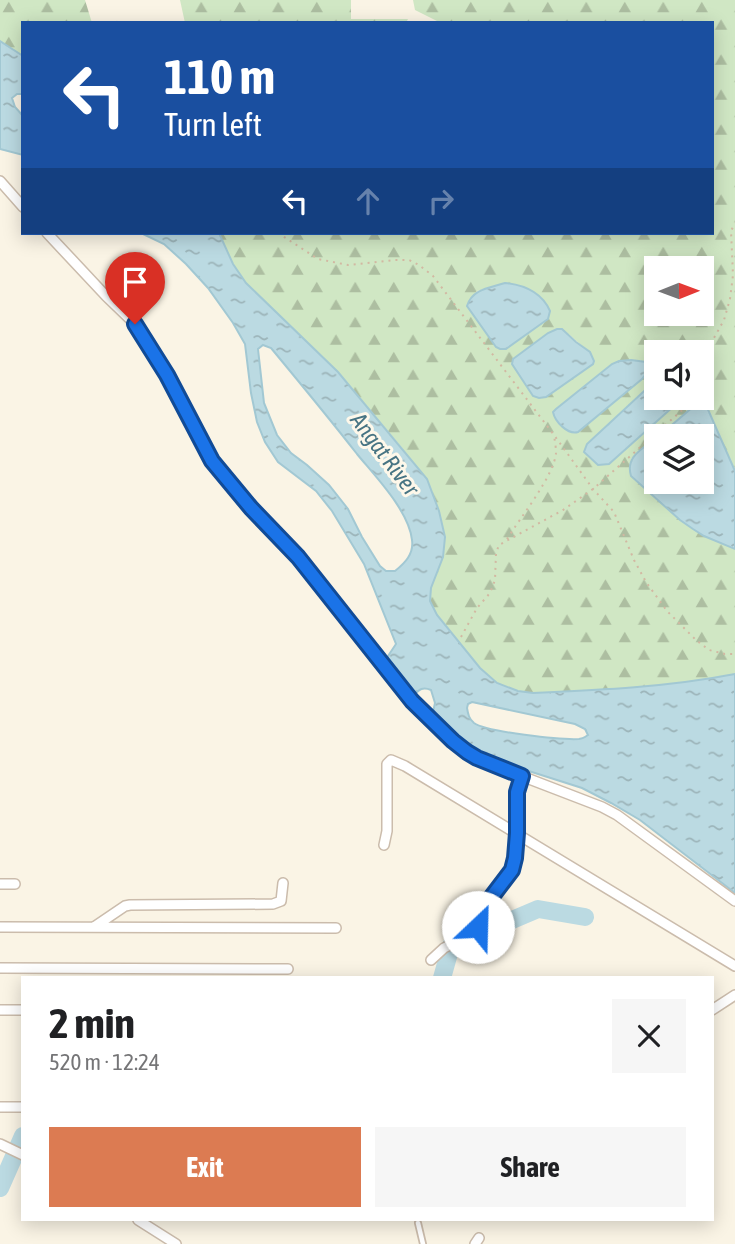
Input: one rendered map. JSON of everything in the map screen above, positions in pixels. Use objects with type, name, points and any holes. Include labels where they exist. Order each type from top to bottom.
[{"type":"street","points":[[0,181],[21,205]]},
{"type":"street","points":[[49,235],[135,324],[167,375],[212,461],[251,508],[298,557],[412,701],[453,741],[477,758],[617,815],[735,901]]},
{"type":"street","points":[[384,845],[387,831],[387,764],[391,761],[405,766],[735,966]]},
{"type":"street","points":[[431,960],[444,948],[476,932],[490,899],[512,870],[517,833],[517,792],[522,776]]},
{"type":"street","points":[[93,928],[130,905],[273,904],[281,901],[283,883]]},
{"type":"street","points":[[0,884],[15,884]]},
{"type":"street","points":[[0,928],[336,928]]},
{"type":"street","points":[[157,967],[160,976]]},
{"type":"street","points":[[0,968],[288,969]]},
{"type":"street","points":[[714,1009],[735,995]]},
{"type":"street","points":[[0,1010],[21,1010]]},
{"type":"street","points":[[0,1107],[21,1107]]},
{"type":"street","points":[[0,1144],[19,1153]]},
{"type":"street","points":[[140,1221],[176,1244]]},
{"type":"lane","points":[[418,1223],[423,1244]]},
{"type":"path","points":[[713,340],[724,320],[730,299],[733,275],[731,231],[735,223]]},
{"type":"path","points":[[281,235],[318,259],[348,265],[409,260],[433,276],[593,489],[614,512],[634,560],[667,611],[709,650],[735,654]]},
{"type":"path","points":[[461,638],[477,608],[490,593],[495,580],[499,545],[563,510],[593,489],[681,410]]},
{"type":"path","points":[[506,540],[549,474],[556,452],[554,435]]},
{"type":"green space","points":[[0,0],[85,0],[91,21],[21,21],[21,55],[0,41]]},
{"type":"green space","points":[[180,0],[351,0],[351,19],[408,19],[407,21],[185,21]]},
{"type":"green space","points":[[413,0],[735,0],[735,471],[708,410],[714,410],[714,340],[644,340],[644,391],[634,400],[647,424],[644,424],[644,448],[631,459],[631,476],[644,488],[644,494],[651,494],[680,520],[704,536],[735,549],[735,674],[660,685],[533,693],[504,686],[489,677],[470,656],[449,631],[430,601],[430,591],[436,575],[403,449],[338,372],[246,283],[233,264],[220,235],[714,235],[714,21],[437,21],[415,10]],"holes":[[[505,283],[500,349],[467,306],[477,291]],[[561,330],[590,352],[513,359],[548,333]],[[641,360],[642,379],[578,432]]]},
{"type":"green space","points":[[669,410],[689,410],[673,424],[654,424]]},
{"type":"water","points":[[0,41],[21,55],[21,94],[12,98],[21,114],[21,154],[0,149]]},
{"type":"water","name":"Angat River","points":[[145,235],[220,235],[233,264],[246,283],[338,372],[427,479],[445,537],[443,557],[431,588],[430,601],[437,615],[480,668],[497,683],[533,693],[660,685],[735,674],[735,893],[640,820],[611,803],[582,788],[513,766],[464,746],[432,717],[435,703],[431,690],[419,690],[413,696],[387,664],[388,656],[396,644],[364,564],[332,511],[316,491],[278,462],[265,442],[257,422],[251,393],[245,344],[208,288],[164,244]],"holes":[[[263,345],[271,348],[382,483],[405,517],[410,529],[412,550],[395,571],[386,571],[380,566],[348,509],[329,485],[291,453],[277,435],[264,403],[258,349]],[[472,702],[575,724],[585,729],[588,735],[579,739],[508,732],[474,723],[467,708]]]},
{"type":"water","points":[[505,283],[532,291],[550,311],[548,319],[506,349],[500,349],[467,306],[477,293]]},
{"type":"water","points":[[557,329],[562,329],[590,352],[594,361],[546,397],[539,398],[533,396],[512,364],[513,359]]},
{"type":"water","points":[[619,361],[644,362],[644,376],[578,432],[566,430],[559,424],[553,412]]},
{"type":"water","points":[[644,391],[644,410],[669,410],[654,424],[644,424],[644,433],[609,464],[598,465],[584,452],[587,444]]},
{"type":"water","points":[[689,410],[708,410],[735,471],[735,549],[704,536],[680,520],[651,494],[714,494],[714,424],[673,424]]},
{"type":"water","points":[[644,448],[644,488],[631,476],[630,469],[633,458]]},
{"type":"waterway","points":[[443,976],[451,946],[538,909],[585,917]]},
{"type":"waterway","points":[[0,1188],[21,1141]]},
{"type":"route","points":[[135,324],[167,375],[212,461],[251,508],[298,557],[412,701],[467,752],[522,776],[517,792],[517,833],[512,870],[490,899],[478,927]]}]
